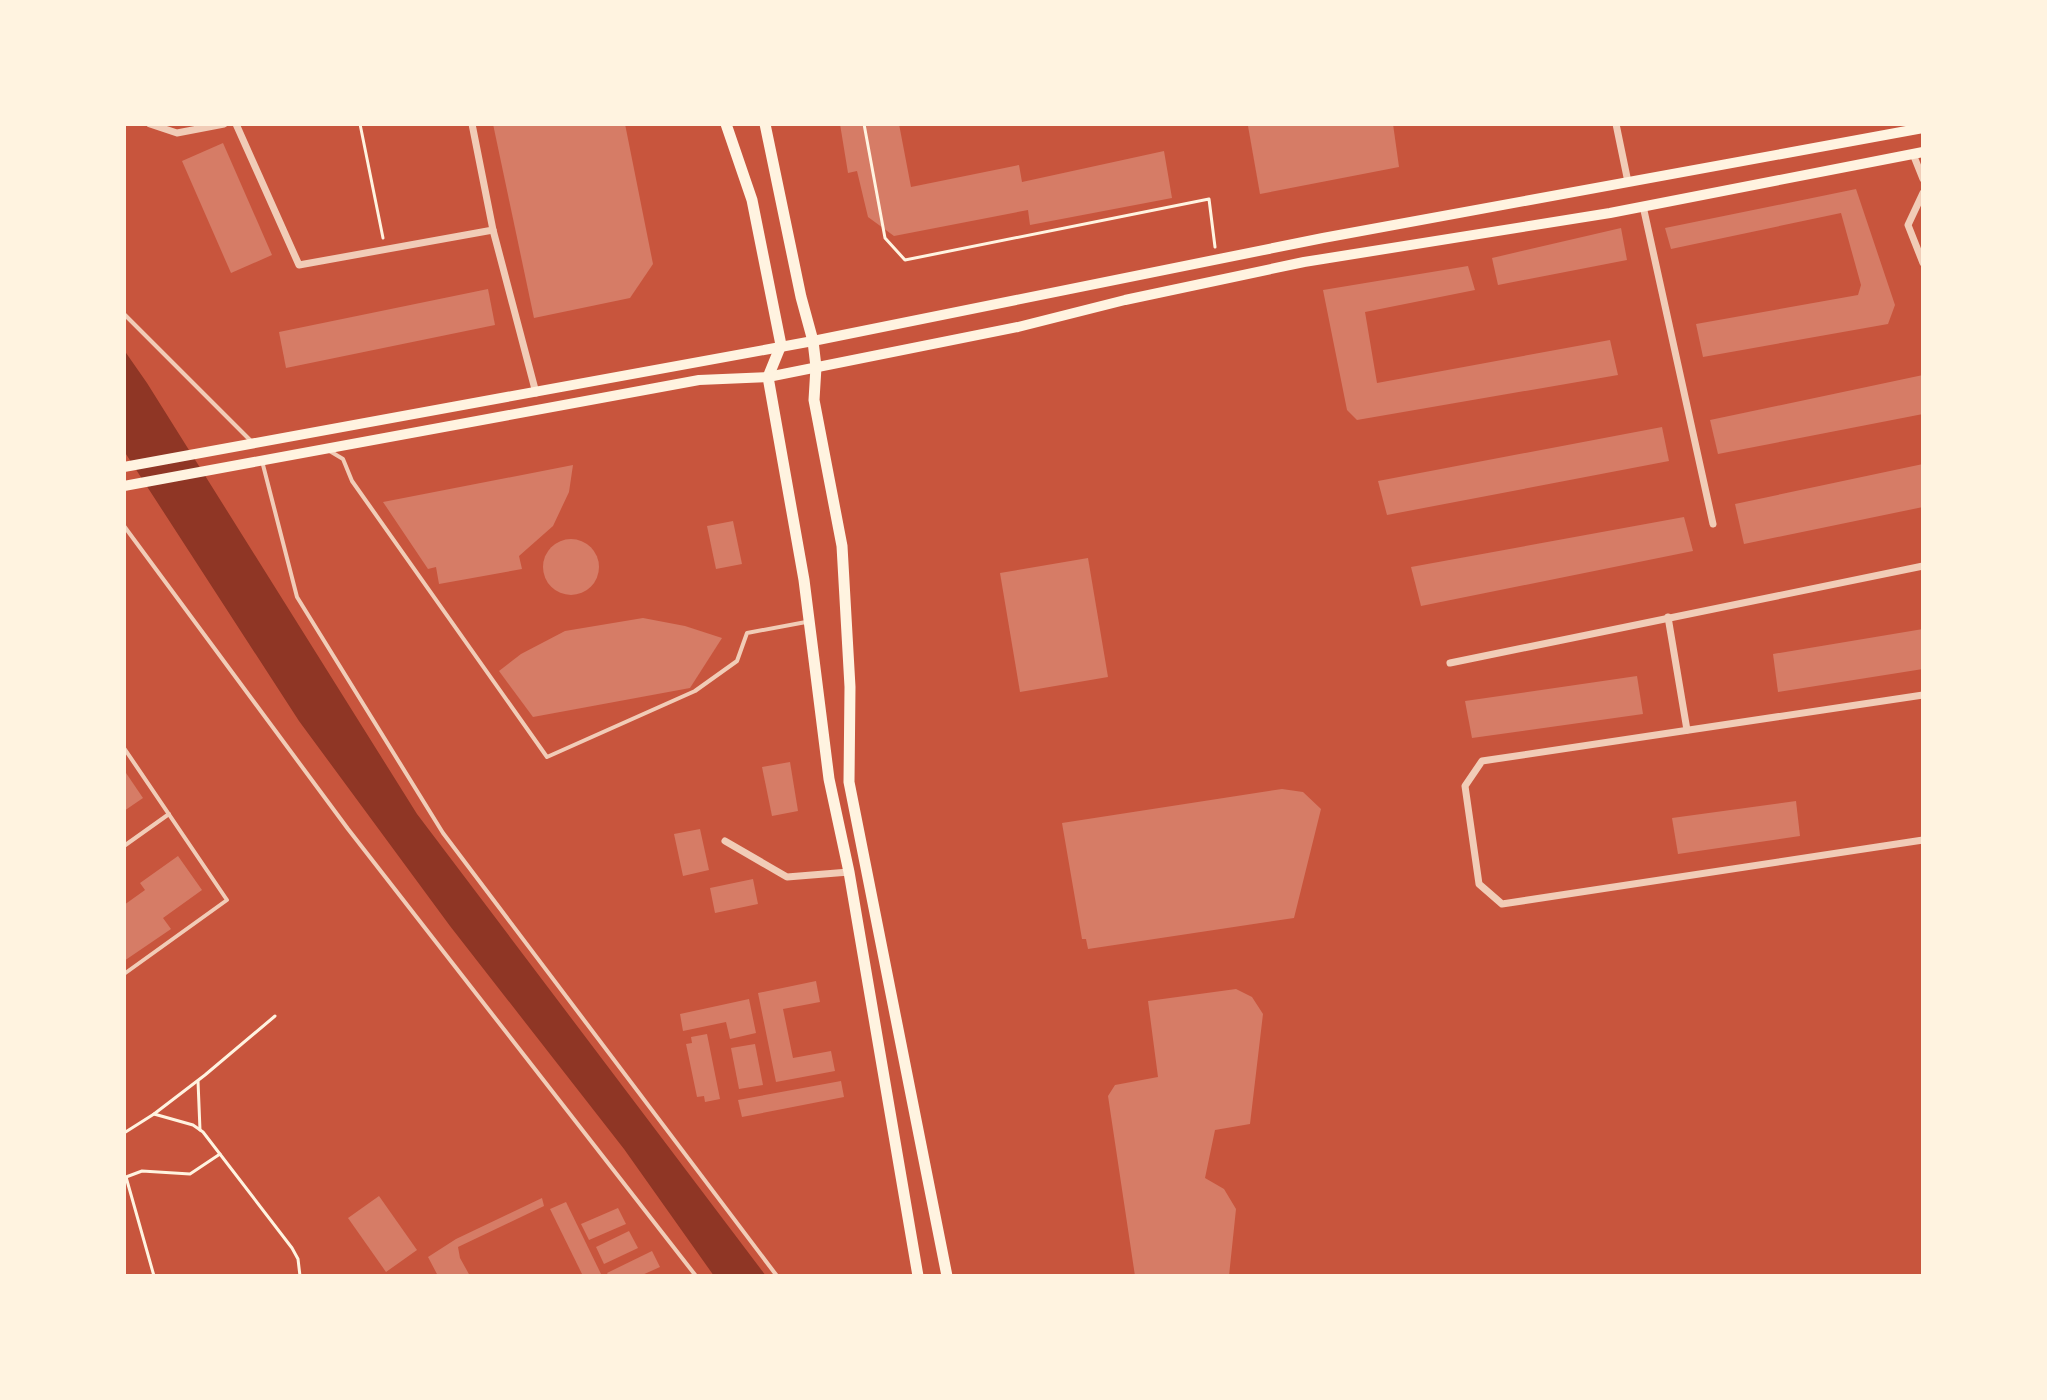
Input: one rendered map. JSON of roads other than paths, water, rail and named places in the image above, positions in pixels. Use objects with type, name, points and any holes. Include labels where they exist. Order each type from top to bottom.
[{"type":"main road","points":[[726,124],[752,200],[781,345],[768,377],[809,621],[829,779],[849,872],[918,1276]]},
{"type":"main road","points":[[765,124],[813,341],[816,367],[814,400],[842,546],[850,687],[849,782],[947,1276]]},
{"type":"main road","points":[[124,467],[813,341],[1216,259],[1923,128]]},
{"type":"main road","points":[[124,486],[699,380],[768,377],[1018,327],[1125,300],[1304,262],[1643,206],[1918,153]]},
{"type":"street","points":[[150,124],[177,133],[224,124]]},
{"type":"street","points":[[236,124],[299,265],[493,230]]},
{"type":"street","points":[[472,124],[493,230],[536,393]]},
{"type":"street","points":[[1616,124],[1628,182]]},
{"type":"street","points":[[1918,153],[1923,179]]},
{"type":"street","points":[[1923,193],[1908,225],[1923,263]]},
{"type":"street","points":[[1643,206],[1713,524]]},
{"type":"street","points":[[1450,663],[1923,566]]},
{"type":"street","points":[[1668,617],[1687,730]]},
{"type":"street","points":[[1923,695],[1482,761],[1465,786],[1479,884],[1502,904],[1923,840]]},
{"type":"street","points":[[725,841],[787,877],[849,872]]},
{"type":"lane","points":[[124,314],[251,442]]},
{"type":"lane","points":[[326,449],[343,459],[352,481],[547,757],[695,691],[737,661],[747,633],[809,621]]},
{"type":"lane","points":[[262,461],[297,597],[443,833],[777,1276]]},
{"type":"lane","points":[[124,526],[348,829],[696,1276]]},
{"type":"lane","points":[[124,748],[227,900],[124,974]]},
{"type":"lane","points":[[124,846],[169,814]]}]
